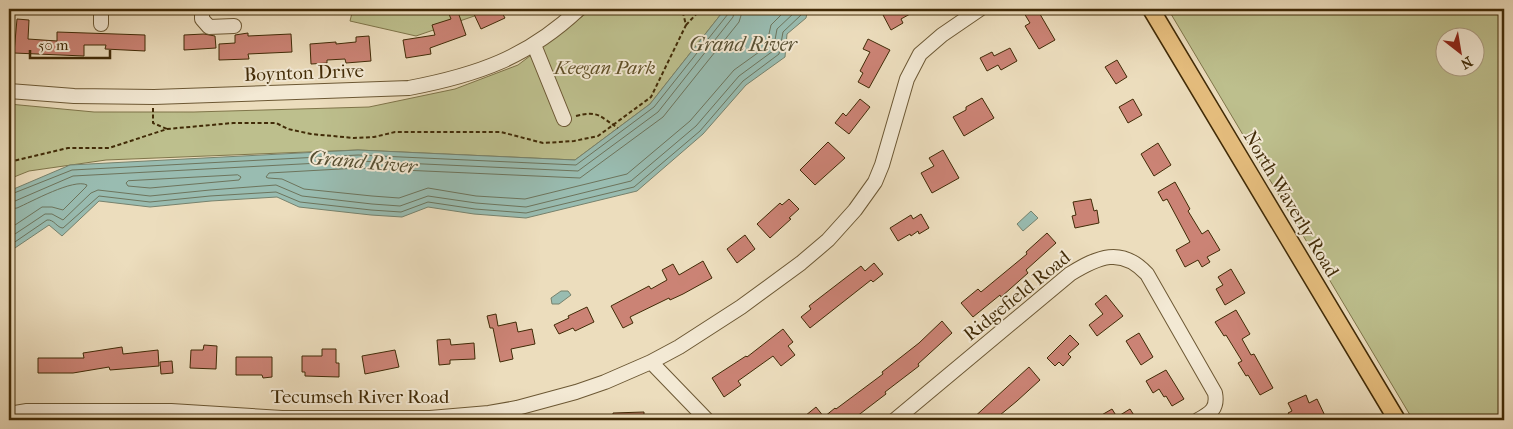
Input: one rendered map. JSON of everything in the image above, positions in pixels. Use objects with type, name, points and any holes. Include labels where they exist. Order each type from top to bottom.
[{"type":"main road","name":"North Waverly Road","points":[[1151,9],[1397,420]]},
{"type":"street","points":[[101,24],[102,9]]},
{"type":"street","points":[[202,9],[202,19],[209,27],[234,26]]},
{"type":"street","name":"Boynton Drive","points":[[9,91],[74,96],[154,97],[409,88],[448,80],[481,70],[551,34],[579,9]]},
{"type":"street","name":"Tecumseh River Road","points":[[9,414],[27,411],[282,418],[430,418],[489,413],[517,408],[576,392],[651,362],[679,347],[741,308],[801,263],[844,224],[874,182],[882,165],[907,79],[920,54],[942,35],[980,9]]},
{"type":"street","points":[[534,44],[564,119]]},
{"type":"street","name":"Ridgefield Road","points":[[896,420],[1070,274],[1089,262],[1116,256],[1140,266],[1156,286],[1215,393],[1215,406],[1211,413],[1198,420]]},
{"type":"street","points":[[651,362],[707,420]]},
{"type":"path","points":[[682,9],[686,25]]},
{"type":"path","points":[[9,162],[68,148],[109,148],[167,129],[232,123],[276,123],[288,129],[311,134],[354,138],[395,132],[501,132],[543,143],[574,141],[598,136],[651,97],[686,25],[700,9]]},
{"type":"path","points":[[154,97],[153,123],[167,129]]},
{"type":"path","points":[[564,119],[584,114],[600,114],[618,128]]},
{"type":"green space","points":[[353,9],[488,9],[486,12],[416,36],[350,21]]},
{"type":"green space","name":"Keegan Park","points":[[592,9],[725,9],[650,104],[575,160],[358,150],[106,160],[29,171],[9,179],[9,104],[94,112],[194,112],[369,107],[455,89],[518,65]]},
{"type":"green space","points":[[1168,9],[1504,9],[1504,420],[1413,420]]},
{"type":"water","name":"Grand River","points":[[725,9],[808,9],[806,18],[787,34],[785,57],[746,85],[703,134],[637,191],[526,218],[474,214],[428,207],[402,217],[371,215],[299,207],[277,197],[150,207],[99,201],[62,236],[49,225],[9,252],[9,191],[70,165],[358,150],[575,160],[650,104]]},
{"type":"water","points":[[1031,211],[1038,218],[1023,231],[1017,224]]},
{"type":"water","points":[[561,291],[568,291],[571,295],[559,304],[552,304],[551,298]]},
{"type":"building","points":[[479,9],[500,9],[505,18],[481,29],[473,12]]},
{"type":"building","points":[[889,9],[919,9],[901,19],[903,23],[891,30],[882,13]]},
{"type":"building","points":[[1030,9],[1037,9],[1055,40],[1039,49],[1025,26],[1030,23],[1024,13]]},
{"type":"building","points":[[458,12],[466,35],[430,48],[431,54],[406,58],[403,40],[435,35],[432,25],[451,19],[449,14]]},
{"type":"building","points":[[17,19],[29,20],[28,39],[57,41],[57,32],[145,35],[145,51],[105,49],[106,45],[84,45],[84,56],[14,53]]},
{"type":"building","points":[[248,33],[248,36],[291,34],[292,52],[248,54],[249,59],[219,60],[219,44],[235,43],[235,35]]},
{"type":"building","points":[[204,34],[215,36],[216,48],[184,50],[184,35]]},
{"type":"building","points":[[369,36],[371,61],[346,63],[345,59],[327,60],[327,63],[311,64],[310,44],[356,42],[356,37]]},
{"type":"building","points":[[868,39],[890,50],[869,88],[858,82],[863,73],[860,71],[870,52],[863,49]]},
{"type":"building","points":[[1010,48],[1017,61],[1001,70],[998,65],[987,71],[980,58],[992,52],[994,56]]},
{"type":"building","points":[[1117,60],[1127,77],[1116,84],[1105,67]]},
{"type":"building","points":[[982,98],[994,118],[964,136],[953,117]]},
{"type":"building","points":[[860,99],[870,107],[849,134],[835,123],[843,113],[846,116]]},
{"type":"building","points":[[1133,99],[1142,115],[1128,123],[1119,107]]},
{"type":"building","points":[[828,142],[845,158],[815,185],[800,170]]},
{"type":"building","points":[[1158,143],[1171,165],[1154,176],[1141,154]]},
{"type":"building","points":[[943,150],[959,178],[932,193],[921,173],[934,166],[929,158]]},
{"type":"building","points":[[1175,182],[1190,209],[1188,211],[1202,234],[1208,230],[1220,250],[1207,257],[1210,262],[1202,267],[1198,260],[1185,267],[1176,250],[1190,242],[1167,199],[1163,201],[1158,192]]},
{"type":"building","points":[[789,199],[799,209],[770,238],[757,224],[780,203],[782,205]]},
{"type":"building","points":[[1091,199],[1094,211],[1097,210],[1099,223],[1075,228],[1072,216],[1076,215],[1073,202]]},
{"type":"building","points":[[921,214],[929,228],[919,234],[918,231],[911,236],[910,234],[898,241],[890,228],[911,215],[913,219]]},
{"type":"building","points":[[1047,233],[1056,243],[1026,270],[1028,273],[1001,297],[1000,295],[973,317],[961,303],[978,289],[981,292],[1027,254],[1026,252]]},
{"type":"building","points":[[745,235],[755,249],[737,263],[727,249]]},
{"type":"building","points":[[703,261],[712,278],[683,294],[670,300],[669,298],[630,317],[633,323],[623,328],[611,306],[649,286],[651,289],[667,280],[662,270],[673,264],[679,275]]},
{"type":"building","points":[[874,263],[883,274],[873,282],[871,280],[810,328],[801,317],[811,309],[809,306],[861,266],[865,271]]},
{"type":"building","points":[[1231,269],[1245,293],[1225,305],[1216,289],[1223,285],[1218,277]]},
{"type":"building","points":[[1106,295],[1123,316],[1097,336],[1089,325],[1103,314],[1095,304]]},
{"type":"building","points":[[587,307],[594,322],[575,331],[573,328],[559,334],[554,325]]},
{"type":"building","points":[[1236,310],[1250,334],[1242,339],[1251,355],[1254,354],[1273,388],[1260,395],[1238,363],[1242,361],[1226,335],[1224,336],[1215,322]]},
{"type":"building","points":[[496,314],[498,326],[516,322],[518,332],[532,329],[535,344],[511,349],[513,359],[500,362],[493,328],[490,328],[487,316]]},
{"type":"building","points":[[942,321],[952,333],[918,364],[919,366],[852,420],[800,420],[816,407],[824,417],[836,409],[883,374],[882,372],[919,343]]},
{"type":"building","points":[[783,329],[793,342],[788,346],[795,355],[781,366],[773,356],[738,381],[741,385],[724,397],[712,378],[747,357]]},
{"type":"building","points":[[1139,333],[1153,357],[1141,365],[1126,341]]},
{"type":"building","points":[[1070,335],[1079,344],[1068,354],[1071,357],[1063,366],[1059,362],[1055,366],[1047,358]]},
{"type":"building","points":[[450,339],[451,345],[474,343],[475,359],[450,360],[450,364],[439,365],[437,340]]},
{"type":"building","points":[[204,345],[217,346],[216,369],[190,368],[191,350],[203,350]]},
{"type":"building","points":[[122,347],[123,354],[158,350],[159,366],[110,370],[109,367],[73,373],[38,373],[38,358],[84,358],[83,353]]},
{"type":"building","points":[[322,349],[336,349],[339,377],[305,376],[305,372],[302,372],[302,356],[322,356]]},
{"type":"building","points":[[395,350],[399,367],[365,374],[362,356]]},
{"type":"building","points":[[236,357],[272,357],[272,377],[236,375]]},
{"type":"building","points":[[172,361],[173,373],[161,374],[160,362]]},
{"type":"building","points":[[1029,367],[1040,380],[994,420],[971,420]]},
{"type":"building","points":[[1166,370],[1184,399],[1172,406],[1159,389],[1153,393],[1146,381]]},
{"type":"building","points":[[1306,395],[1309,403],[1317,399],[1327,420],[1292,420],[1288,413],[1292,411],[1288,403]]},
{"type":"building","points":[[1112,409],[1117,417],[1130,409],[1137,420],[1093,420]]},
{"type":"building","points":[[644,412],[644,420],[613,420],[613,413]]}]
